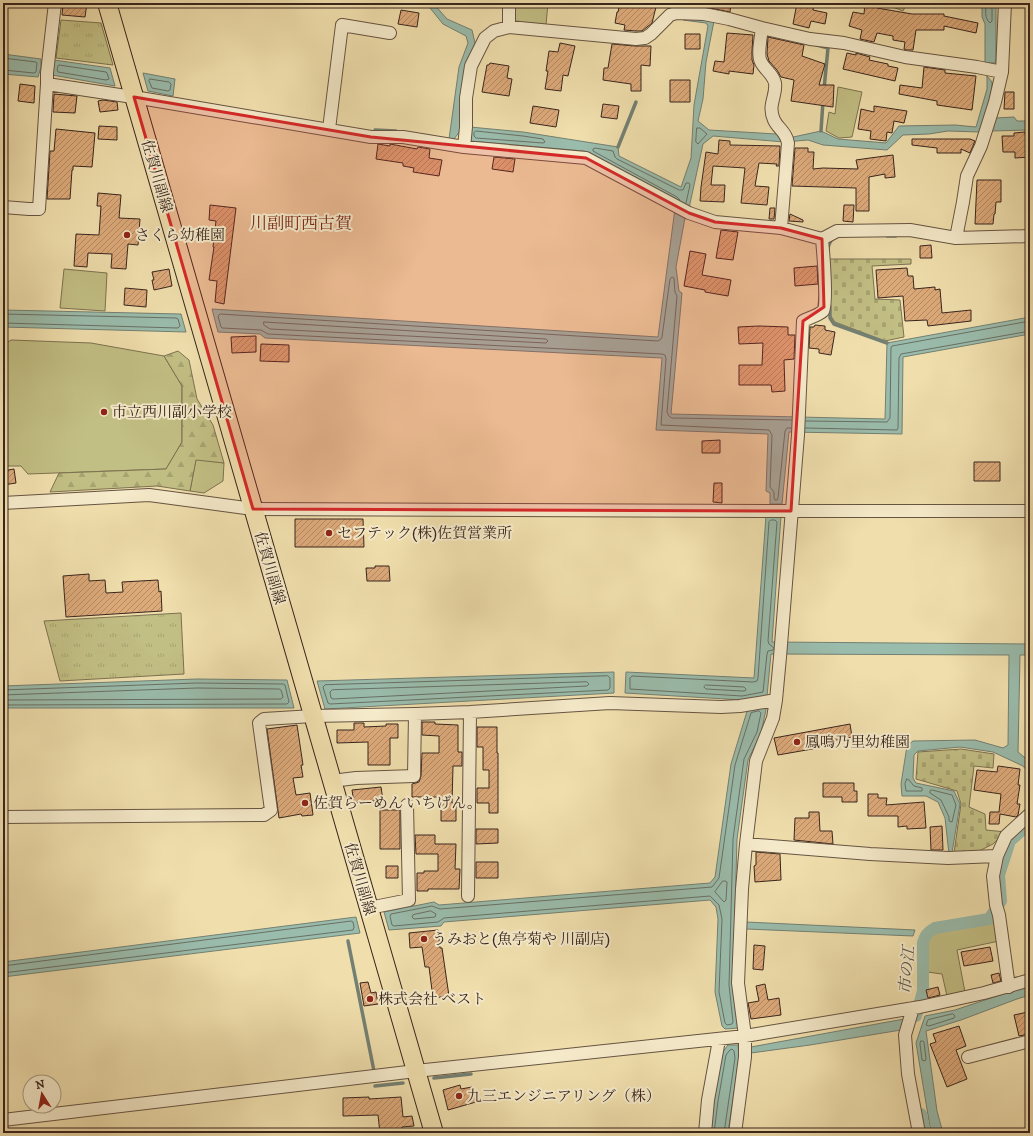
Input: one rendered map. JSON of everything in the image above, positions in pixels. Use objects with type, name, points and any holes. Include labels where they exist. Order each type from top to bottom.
[{"type":"main road","name":"佐賀川副線","points":[[107,3],[434,1133]]},
{"type":"street","points":[[3,207],[29,209],[39,208],[47,73],[55,3]]},
{"type":"street","points":[[509,27],[510,3]]},
{"type":"street","points":[[956,238],[967,176],[981,146],[995,102],[1002,72],[1005,3]]},
{"type":"street","points":[[464,147],[466,128],[466,98],[471,66],[485,38],[494,31],[509,27],[636,39],[645,38],[652,34],[669,9],[676,13],[704,14],[810,39],[844,43],[905,57],[1002,72]]},
{"type":"street","points":[[329,129],[342,25],[390,33]]},
{"type":"street","points":[[762,28],[759,56],[760,61],[773,77],[775,85],[771,108],[774,120],[787,140],[782,228]]},
{"type":"street","points":[[47,84],[134,97],[371,137],[403,137],[464,147],[586,158],[689,213],[716,222],[782,228],[822,239],[837,231],[910,230],[956,238],[1030,236]]},
{"type":"street","points":[[735,1133],[745,1057],[745,1036],[738,983],[742,889],[746,844],[756,762],[773,718],[776,700],[798,435],[803,321],[822,312],[824,307],[825,280],[822,239]]},
{"type":"street","points":[[3,503],[149,495],[253,509],[1030,511]]},
{"type":"street","points":[[3,817],[264,815],[271,810],[259,723],[264,719],[313,716],[470,712],[610,703],[721,707],[740,706],[776,700]]},
{"type":"street","points":[[468,896],[470,712]]},
{"type":"street","points":[[332,781],[356,778],[414,776],[415,714]]},
{"type":"street","points":[[369,908],[409,900],[407,805]]},
{"type":"street","points":[[1009,987],[993,876],[997,856],[1006,836],[1030,814]]},
{"type":"street","points":[[746,844],[901,856],[948,858],[997,856]]},
{"type":"street","points":[[3,1120],[416,1071],[719,1040],[917,1007],[984,993],[1030,980]]},
{"type":"street","points":[[917,1007],[905,1035],[908,1074],[919,1133]]},
{"type":"street","points":[[705,1133],[708,1100],[719,1040]]},
{"type":"street","points":[[968,1057],[1030,1041]]},
{"type":"highlighted area","points":[[134,97],[371,137],[586,158],[689,213],[715,222],[781,228],[822,239],[824,307],[803,321],[791,511],[253,509]]},
{"type":"green space","points":[[514,3],[548,3],[546,25],[514,22]]},
{"type":"green space","points":[[891,3],[907,3],[903,11],[890,6]]},
{"type":"green space","points":[[61,20],[101,23],[113,65],[56,58]]},
{"type":"green space","points":[[838,87],[862,92],[852,137],[839,138],[826,131],[829,112],[835,114]]},
{"type":"green space","points":[[828,259],[911,259],[911,264],[872,266],[875,299],[900,300],[904,337],[885,341],[835,322],[828,312]]},
{"type":"green space","points":[[64,269],[107,273],[105,311],[60,308]]},
{"type":"green space","name":"市立西川副小学校","points":[[11,340],[91,343],[164,356],[182,386],[182,442],[166,469],[28,474],[21,466],[3,466],[3,345]]},
{"type":"green space","points":[[178,351],[189,360],[197,399],[213,425],[224,463],[196,460],[190,491],[157,486],[50,492],[59,473],[166,469],[182,442],[182,386],[164,356]]},
{"type":"green space","points":[[196,459],[224,463],[223,481],[204,493],[190,491]]},
{"type":"green space","points":[[181,613],[184,674],[60,681],[44,621]]},
{"type":"green space","points":[[961,749],[994,754],[993,768],[974,766],[969,807],[985,814],[986,830],[1006,832],[993,844],[977,852],[954,853],[961,804],[957,791],[916,779],[918,752]]},
{"type":"green space","points":[[995,921],[999,941],[957,950],[965,992],[947,996],[942,974],[927,972],[927,939],[934,931]]},
{"type":"water","points":[[426,3],[433,3],[447,19],[472,30],[475,43],[466,67],[461,130],[454,139],[449,139],[459,67],[468,43],[466,36],[443,24]]},
{"type":"water","points":[[982,3],[996,3],[996,63],[985,63],[985,24],[982,17]]},
{"type":"water","points":[[683,18],[714,21],[706,62],[703,99],[698,121],[709,130],[776,134],[784,139],[821,131],[838,139],[886,143],[899,126],[955,125],[976,127],[987,89],[987,76],[992,82],[992,91],[980,132],[948,131],[929,134],[903,135],[887,150],[823,145],[808,140],[784,142],[713,136],[703,144],[689,208],[687,207],[676,267],[679,291],[682,293],[671,414],[885,419],[887,343],[1030,317],[1030,334],[903,357],[902,434],[789,432],[782,504],[770,504],[770,493],[766,491],[768,434],[656,430],[662,358],[265,338],[260,334],[218,332],[212,309],[658,337],[676,201],[584,151],[470,141],[470,127],[523,132],[618,147],[619,156],[681,187],[691,158],[694,105],[708,26],[706,23],[683,20]]},
{"type":"water","points":[[3,54],[41,59],[41,67],[38,77],[3,74]]},
{"type":"water","points":[[54,60],[110,68],[115,86],[52,75]]},
{"type":"water","points":[[143,73],[175,79],[173,96],[148,91]]},
{"type":"water","points":[[1014,117],[1017,121],[1030,121],[1030,130],[991,131],[996,118]]},
{"type":"water","points":[[3,310],[181,314],[186,332],[3,327]]},
{"type":"water","points":[[766,516],[781,516],[772,642],[1030,644],[1030,655],[1020,655],[1018,752],[1030,762],[1030,774],[1023,766],[993,752],[960,747],[918,751],[914,755],[913,778],[916,783],[954,791],[960,804],[952,853],[949,854],[945,818],[938,802],[926,796],[902,796],[901,784],[907,746],[913,741],[975,740],[1003,748],[1008,745],[1009,655],[771,654],[767,696],[743,700],[625,693],[626,672],[754,678]]},
{"type":"water","points":[[614,672],[614,693],[325,709],[317,681]]},
{"type":"water","points":[[197,679],[287,680],[294,708],[3,708],[3,686]]},
{"type":"water","points":[[767,705],[761,733],[748,760],[737,839],[733,985],[738,1028],[725,1029],[722,1026],[715,992],[718,919],[716,907],[710,900],[444,922],[441,926],[389,930],[384,912],[434,902],[439,905],[710,883],[715,877],[731,764],[748,708]]},
{"type":"water","points":[[356,917],[360,933],[3,977],[3,962]]},
{"type":"water","points":[[746,922],[915,930],[913,936],[746,929]]},
{"type":"water","points":[[1030,985],[1030,995],[926,1031],[937,1111],[943,1133],[931,1133],[916,1043],[925,1016],[955,1010]]},
{"type":"water","points":[[904,1019],[901,1030],[751,1053],[751,1047]]},
{"type":"water","points":[[728,1045],[738,1045],[739,1058],[728,1133],[710,1133],[722,1053]]},
{"type":"building","points":[[63,3],[87,3],[85,17],[62,15]]},
{"type":"building","points":[[620,3],[657,3],[652,23],[642,31],[624,30],[625,25],[615,23]]},
{"type":"building","points":[[697,3],[731,3],[730,12],[697,6]]},
{"type":"building","points":[[797,3],[814,3],[813,10],[827,13],[825,24],[811,21],[809,28],[793,24]]},
{"type":"building","points":[[865,3],[877,3],[877,8],[912,14],[944,14],[944,16],[978,23],[976,33],[944,26],[944,30],[916,30],[913,50],[904,49],[905,42],[893,40],[893,36],[877,33],[874,42],[860,39],[862,30],[849,26],[853,12],[864,14]]},
{"type":"building","points":[[401,10],[419,13],[417,27],[398,24]]},
{"type":"building","points":[[727,33],[753,35],[753,74],[729,71],[729,74],[713,71],[715,61],[724,62]]},
{"type":"building","points":[[685,34],[700,34],[700,49],[685,49]]},
{"type":"building","points":[[768,37],[804,45],[802,56],[825,64],[819,85],[834,85],[833,107],[791,101],[794,80],[781,77],[769,61],[767,54]]},
{"type":"building","points":[[560,43],[575,46],[568,76],[563,75],[561,91],[545,89],[549,51],[558,52]]},
{"type":"building","points":[[612,44],[651,46],[650,66],[641,65],[641,91],[631,91],[631,84],[603,80],[604,68],[608,68]]},
{"type":"building","points":[[847,53],[856,55],[856,53],[870,57],[869,60],[898,68],[895,81],[843,69]]},
{"type":"building","points":[[490,63],[509,66],[507,78],[512,79],[509,96],[482,92],[487,65]]},
{"type":"building","points":[[924,67],[945,70],[945,73],[976,76],[972,110],[937,105],[937,101],[899,94],[900,85],[922,88]]},
{"type":"building","points":[[670,80],[690,80],[690,102],[670,102]]},
{"type":"building","points":[[20,84],[35,86],[34,103],[18,101]]},
{"type":"building","points":[[1005,92],[1014,92],[1014,109],[1004,109]]},
{"type":"building","points":[[54,94],[77,96],[75,113],[53,112]]},
{"type":"building","points":[[103,100],[117,102],[118,110],[100,112],[98,101]]},
{"type":"building","points":[[603,104],[619,106],[617,119],[601,117]]},
{"type":"building","points":[[533,106],[559,110],[556,127],[530,123]]},
{"type":"building","points":[[874,106],[907,111],[904,123],[894,121],[892,133],[887,132],[886,141],[870,139],[871,131],[858,129],[861,109],[874,112]]},
{"type":"building","points":[[99,126],[117,127],[117,140],[98,139]]},
{"type":"building","points":[[56,129],[95,133],[92,167],[73,166],[70,199],[47,199],[50,151],[54,151]]},
{"type":"building","points":[[1025,132],[1026,139],[1030,139],[1030,157],[1015,158],[1015,152],[1003,152],[1002,136],[1014,136],[1014,133]]},
{"type":"building","points":[[912,139],[970,139],[975,141],[970,153],[961,149],[961,153],[937,153],[937,148],[912,145]]},
{"type":"building","points":[[719,140],[730,141],[730,145],[780,146],[779,166],[776,166],[777,164],[759,163],[755,186],[769,187],[767,205],[741,203],[745,168],[713,166],[711,185],[725,185],[724,202],[700,201],[706,152],[718,154]]},
{"type":"building","points":[[378,144],[390,146],[390,144],[417,149],[418,147],[430,149],[429,158],[442,160],[439,176],[413,172],[414,168],[403,166],[403,163],[376,159]]},
{"type":"building","points":[[795,148],[808,148],[808,152],[814,152],[813,169],[858,169],[856,160],[893,155],[895,177],[885,178],[885,174],[869,177],[869,211],[856,211],[856,188],[792,186]]},
{"type":"building","points":[[494,157],[515,159],[513,172],[492,169]]},
{"type":"building","points":[[977,180],[1001,180],[1001,202],[996,202],[993,224],[975,224]]},
{"type":"building","points":[[98,193],[121,195],[119,218],[140,219],[138,245],[128,244],[126,269],[111,268],[112,254],[88,253],[87,267],[74,266],[76,234],[99,235],[101,206],[97,206]]},
{"type":"building","points":[[210,205],[236,208],[224,304],[215,302],[217,281],[209,280],[216,221],[209,220]]},
{"type":"building","points":[[844,205],[854,205],[853,222],[843,221]]},
{"type":"building","points":[[770,208],[775,208],[774,219],[769,219]]},
{"type":"building","points":[[790,214],[803,220],[803,222],[789,221]]},
{"type":"building","points":[[721,230],[738,232],[733,260],[716,258]]},
{"type":"building","points":[[931,245],[932,258],[920,258],[920,246]]},
{"type":"building","points":[[690,251],[706,254],[702,275],[731,280],[728,296],[684,286]]},
{"type":"building","points":[[817,266],[818,284],[795,286],[794,268]]},
{"type":"building","points":[[907,268],[908,276],[913,276],[914,289],[935,287],[935,290],[940,289],[942,313],[971,310],[971,321],[928,326],[927,320],[905,321],[903,296],[878,298],[876,270]]},
{"type":"building","points":[[169,269],[172,286],[154,290],[152,272]]},
{"type":"building","points":[[125,288],[147,290],[146,307],[124,305]]},
{"type":"building","points":[[815,325],[825,326],[825,330],[835,332],[831,355],[819,353],[819,349],[809,348],[810,327],[814,327]]},
{"type":"building","points":[[738,327],[788,327],[788,335],[795,335],[794,359],[784,360],[785,391],[772,392],[771,385],[739,385],[739,365],[762,365],[763,343],[739,344]]},
{"type":"building","points":[[256,336],[256,352],[232,353],[231,337]]},
{"type":"building","points":[[261,344],[289,345],[289,362],[260,361]]},
{"type":"building","points":[[720,440],[720,453],[702,453],[702,441]]},
{"type":"building","points":[[974,462],[1000,462],[1000,481],[974,481]]},
{"type":"building","points":[[14,469],[16,483],[3,485],[3,471]]},
{"type":"building","points":[[714,483],[722,483],[722,503],[713,502]]},
{"type":"building","name":"セフテック(株)佐賀営業所","points":[[295,519],[363,519],[364,547],[295,547]]},
{"type":"building","points":[[375,566],[389,566],[390,581],[367,581],[366,568],[375,568]]},
{"type":"building","points":[[89,574],[89,581],[105,580],[106,593],[123,592],[122,582],[158,580],[159,592],[161,591],[162,611],[66,617],[63,576]]},
{"type":"building","points":[[422,722],[458,725],[458,752],[462,752],[462,766],[453,766],[452,803],[456,803],[456,821],[441,821],[441,797],[412,797],[412,784],[419,782],[421,776],[422,753],[439,753],[439,736],[422,735]]},
{"type":"building","points":[[354,723],[364,723],[364,727],[398,724],[398,738],[390,738],[390,765],[368,765],[368,742],[337,743],[337,730],[354,730]]},
{"type":"building","points":[[850,724],[852,737],[817,744],[818,748],[778,755],[774,738]]},
{"type":"building","points":[[297,725],[303,765],[301,765],[303,777],[293,778],[296,795],[310,793],[313,815],[302,816],[301,814],[279,818],[267,729]]},
{"type":"building","points":[[477,727],[497,727],[498,813],[489,813],[489,803],[477,803],[477,788],[489,788],[489,770],[483,770],[483,747],[477,747]]},
{"type":"building","points":[[998,766],[1020,769],[1018,785],[1020,785],[1017,804],[1020,804],[1018,815],[1016,817],[1000,814],[999,824],[989,824],[990,812],[999,812],[1001,794],[974,790],[977,770],[997,772]]},
{"type":"building","points":[[823,783],[854,783],[854,791],[857,791],[857,802],[842,802],[842,797],[823,797]]},
{"type":"building","points":[[381,787],[383,800],[354,803],[352,790]]},
{"type":"building","points":[[868,794],[878,794],[878,798],[887,798],[886,805],[924,802],[926,828],[907,829],[907,826],[898,827],[898,816],[868,816]]},
{"type":"building","points":[[380,810],[400,810],[400,849],[380,849]]},
{"type":"building","points":[[809,812],[819,812],[820,831],[832,831],[833,844],[794,840],[795,818],[809,818]]},
{"type":"building","points":[[942,826],[943,850],[931,850],[930,827]]},
{"type":"building","points":[[476,829],[498,829],[498,843],[476,844]]},
{"type":"building","points":[[415,835],[435,835],[435,844],[456,844],[455,869],[460,869],[459,889],[428,889],[428,891],[417,891],[417,873],[424,873],[424,871],[438,871],[438,854],[416,854]]},
{"type":"building","points":[[756,852],[780,854],[781,880],[755,882],[754,866],[756,865]]},
{"type":"building","points":[[476,862],[498,862],[498,878],[476,878]]},
{"type":"building","points":[[386,866],[398,866],[398,878],[386,878]]},
{"type":"building","points":[[438,930],[449,996],[433,998],[429,967],[425,967],[422,947],[410,948],[409,933]]},
{"type":"building","points":[[754,945],[765,946],[763,970],[753,969]]},
{"type":"building","points":[[990,947],[993,961],[964,966],[961,952]]},
{"type":"building","points":[[999,973],[1001,981],[993,983],[991,975]]},
{"type":"building","name":"株式会社 ベスト","points":[[368,982],[371,993],[376,992],[378,1004],[364,1006],[360,983]]},
{"type":"building","points":[[765,984],[768,1000],[779,998],[781,1015],[751,1019],[748,1003],[759,1001],[756,986]]},
{"type":"building","points":[[938,987],[940,995],[928,998],[926,990]]},
{"type":"building","points":[[1028,1012],[1030,1034],[1019,1036],[1014,1015]]},
{"type":"building","points":[[959,1026],[966,1046],[956,1050],[967,1079],[947,1087],[930,1044],[936,1042],[933,1034]]},
{"type":"building","name":"九三エンジニアリング（株）","points":[[460,1085],[461,1089],[472,1087],[476,1102],[448,1110],[443,1090]]},
{"type":"building","points":[[369,1097],[369,1099],[401,1097],[403,1117],[412,1116],[414,1126],[402,1127],[402,1133],[380,1133],[378,1115],[343,1116],[343,1098]]},
{"type":"waterway","points":[[817,45],[828,48],[824,89]]},
{"type":"waterway","points":[[821,131],[823,101]]},
{"type":"waterway","points":[[618,147],[636,102]]},
{"type":"waterway","points":[[375,130],[396,131]]},
{"type":"waterway","points":[[887,236],[896,236]]},
{"type":"waterway","points":[[828,250],[831,240],[834,238]]},
{"type":"waterway","points":[[830,306],[830,318],[834,324],[887,343]]},
{"type":"waterway","name":"市の江","points":[[916,1016],[923,991],[923,943],[926,936],[935,928],[989,919],[1001,901],[999,875],[1010,841],[1030,823]]},
{"type":"waterway","points":[[348,941],[374,1071]]},
{"type":"waterway","points":[[434,1078],[471,1074]]},
{"type":"waterway","points":[[375,1086],[403,1083]]},
{"type":"waterway","name":"市の江","points":[[921,1114],[925,1133]]},
{"type":"place","name":"さくら幼稚園","points":[[127,235]]},
{"type":"place","name":"市立西川副小学校","points":[[104,412]]},
{"type":"place","name":"セフテック(株)佐賀営業所","points":[[329,533]]},
{"type":"place","name":"鳳鳴乃里幼稚園","points":[[797,742]]},
{"type":"place","name":"佐賀らーめん いちげん。","points":[[305,803]]},
{"type":"place","name":"うみおと(魚亭菊や 川副店)","points":[[424,939]]},
{"type":"place","name":"株式会社 ベスト","points":[[370,999]]},
{"type":"place","name":"九三エンジニアリング（株）","points":[[459,1096]]},
{"type":"district","name":"川副町西古賀","points":[[301,223]]}]
